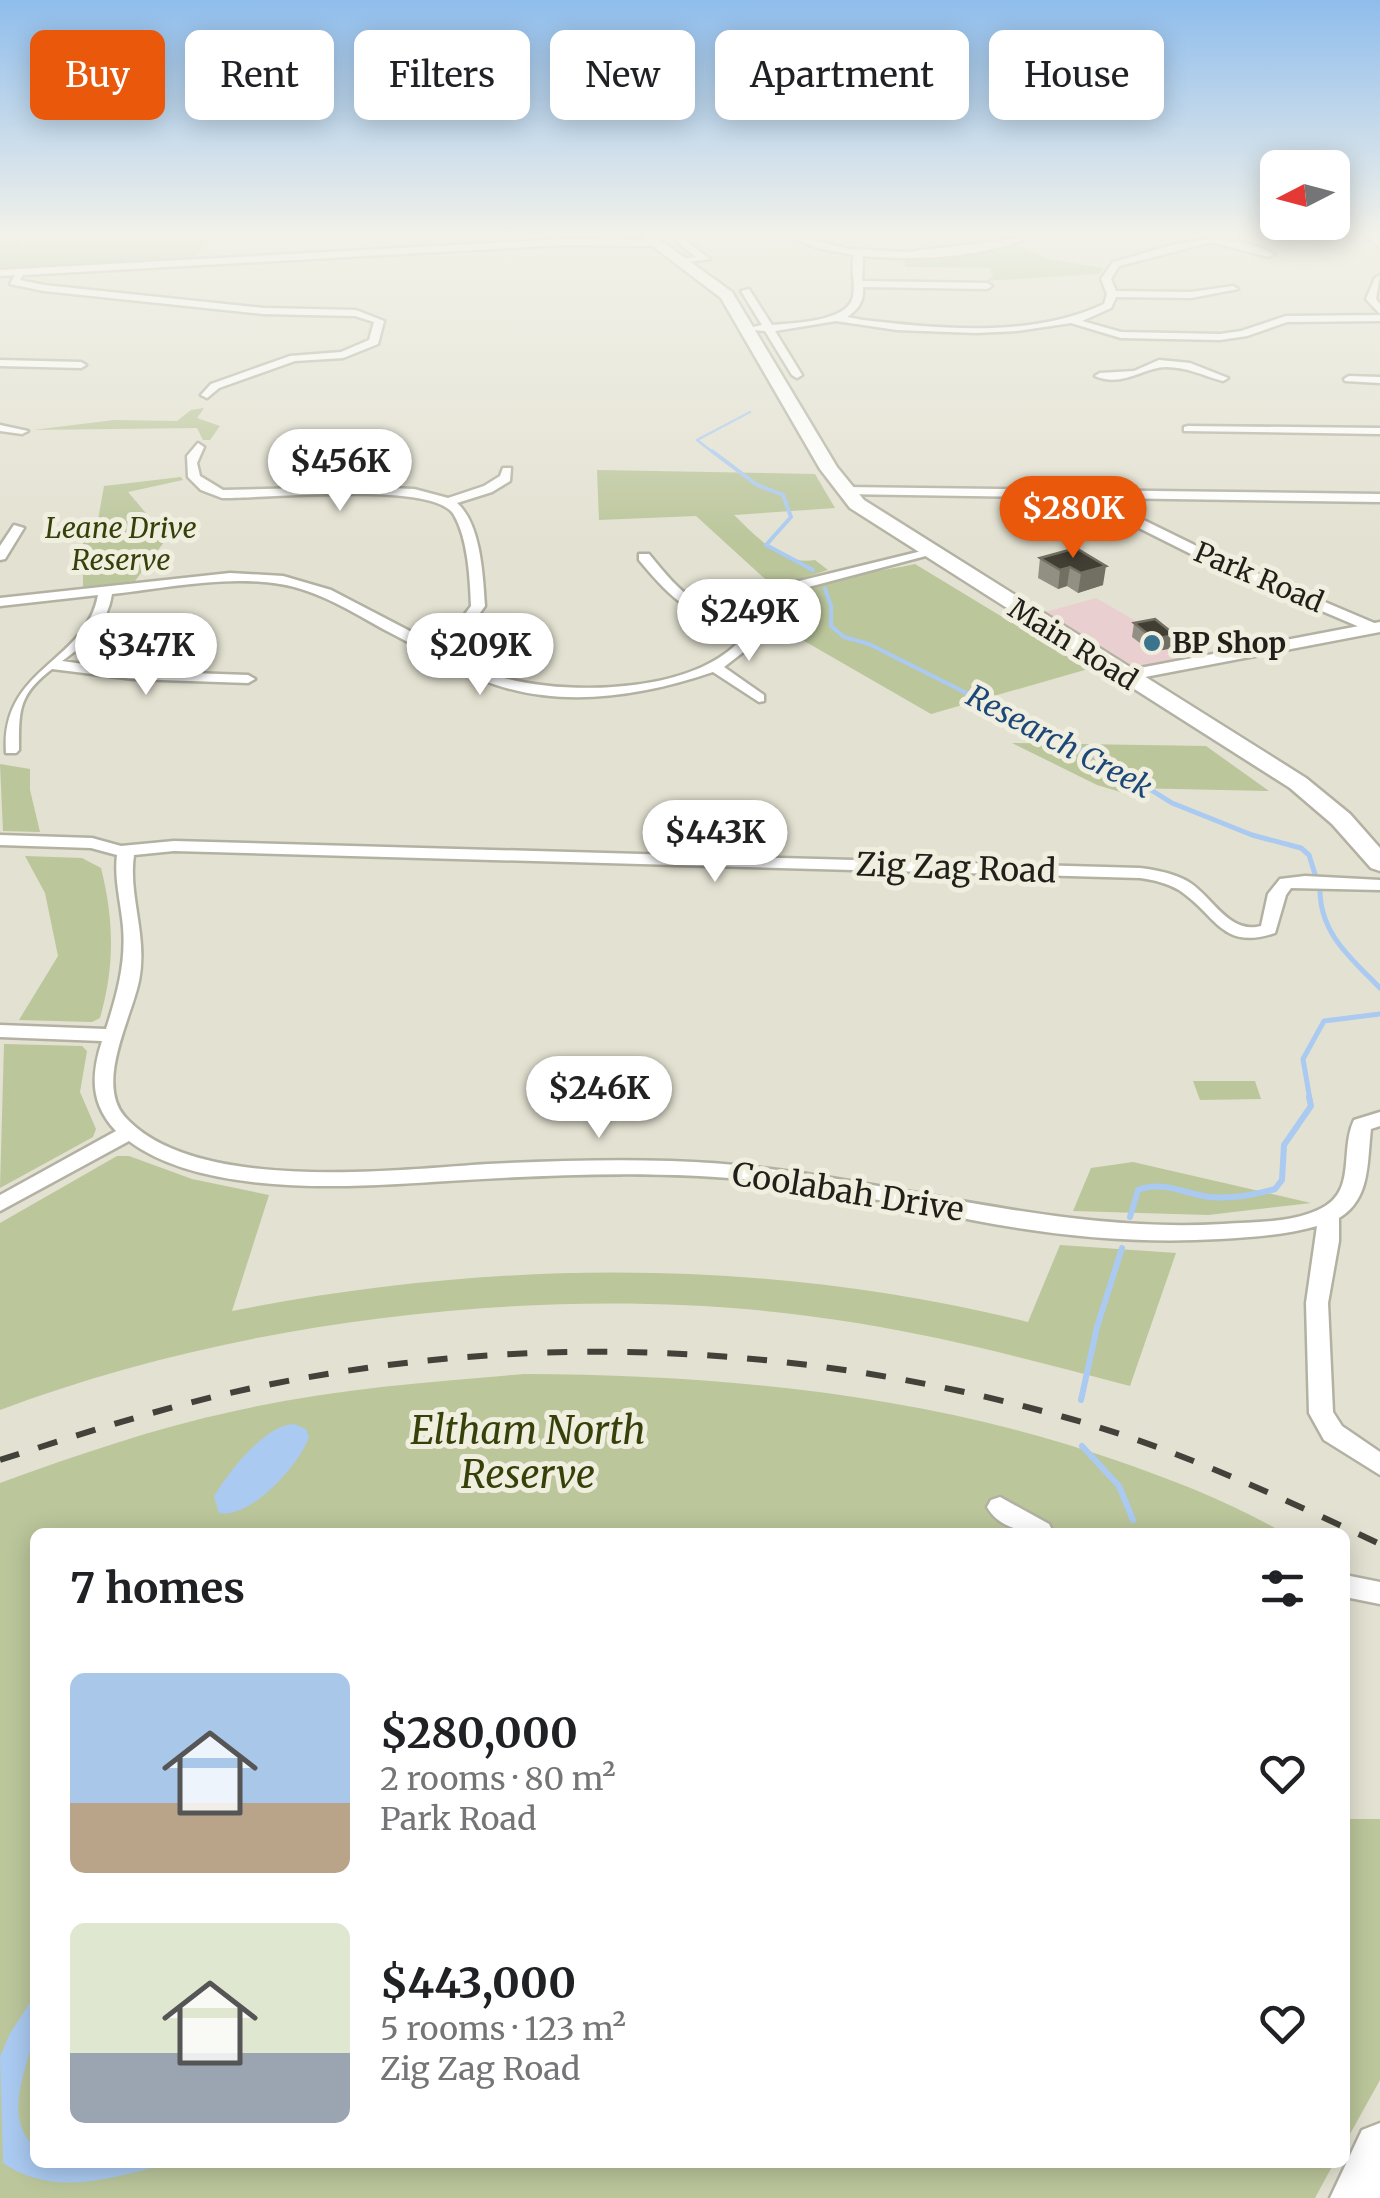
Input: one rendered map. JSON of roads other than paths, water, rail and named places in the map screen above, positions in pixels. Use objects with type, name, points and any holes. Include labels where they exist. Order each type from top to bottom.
[{"type":"main road","name":"Main Road","points":[[764,340],[845,491],[872,516],[1298,783],[1342,819],[1380,863]]},
{"type":"main road","points":[[1356,2198],[1380,2148]]},
{"type":"street","points":[[243,379],[294,358],[344,354],[375,340]]},
{"type":"street","name":"Main Road","points":[[768,340],[797,375]]},
{"type":"street","points":[[1147,340],[1159,363]]},
{"type":"street","points":[[1100,376],[1136,374],[1159,363],[1196,368],[1223,378]]},
{"type":"street","points":[[0,364],[81,365]]},
{"type":"street","points":[[1348,379],[1380,380]]},
{"type":"street","points":[[1188,429],[1380,432]]},
{"type":"street","points":[[198,447],[191,458],[190,471],[200,484],[215,492],[250,496],[412,492],[449,502],[495,486],[506,478],[508,471]]},
{"type":"street","points":[[354,492],[358,466],[372,456]]},
{"type":"street","points":[[845,491],[1380,498]]},
{"type":"street","name":"Park Road","points":[[1094,493],[1106,507],[1214,560],[1377,628]]},
{"type":"street","points":[[426,646],[464,625],[478,606],[463,520],[449,502]]},
{"type":"street","points":[[0,556],[18,528]]},
{"type":"street","points":[[0,602],[230,578],[293,582],[326,593],[496,680],[562,692],[648,688],[714,667],[745,646],[769,604],[796,586],[930,553]]},
{"type":"street","points":[[644,557],[690,608],[725,620],[758,623]]},
{"type":"street","points":[[11,750],[10,722],[15,702],[28,682],[92,631],[105,608],[106,590]]},
{"type":"street","points":[[1124,676],[1377,628]]},
{"type":"street","points":[[50,664],[133,675],[248,678]]},
{"type":"street","points":[[714,667],[759,698]]},
{"type":"street","name":"Zig Zag Road","points":[[0,840],[92,843],[126,851],[174,846],[1140,873],[1181,885],[1222,922],[1247,934],[1269,929],[1277,894],[1286,884],[1304,880],[1380,885]]},
{"type":"street","points":[[0,1204],[130,1132],[114,1117],[103,1089],[106,1061],[134,956],[123,867],[126,851]]},
{"type":"street","points":[[0,1031],[115,1035]]},
{"type":"street","points":[[1380,1119],[1365,1120],[1360,1125],[1354,1186],[1345,1203],[1328,1214],[1328,1242],[1318,1303],[1321,1413],[1333,1433],[1380,1465]]},
{"type":"street","name":"Coolabah Drive","points":[[130,1132],[202,1163],[304,1180],[362,1180],[552,1167],[733,1171],[798,1178],[1016,1220],[1147,1234],[1264,1228],[1328,1214]]},
{"type":"street","points":[[1000,1507],[1034,1528]]},
{"type":"street","points":[[1350,1587],[1380,1593]]},
{"type":"water","points":[[294,1424],[306,1429],[309,1437],[285,1475],[245,1508],[219,1513],[214,1497],[238,1463],[272,1432]]},
{"type":"water","points":[[30,2003],[30,2049],[18,2105],[30,2140],[30,2168],[150,2168],[105,2179],[63,2182],[22,2174],[3,2163],[0,2057]]},
{"type":"waterway","name":"Research Creek","points":[[715,454],[697,440],[750,412]]},
{"type":"waterway","name":"Research Creek","points":[[712,451],[757,485],[783,495],[791,517],[766,545],[813,570]]},
{"type":"waterway","name":"Research Creek","points":[[825,589],[831,606],[831,626],[844,637],[869,644],[1048,734]]},
{"type":"waterway","name":"Research Creek","points":[[1044,731],[1098,757],[1172,803],[1252,835],[1301,848],[1309,855],[1315,874]]},
{"type":"waterway","name":"Research Creek","points":[[1320,890],[1321,906],[1332,933],[1380,988]]},
{"type":"waterway","name":"Research Creek","points":[[1310,1100],[1303,1059],[1324,1021],[1380,1014]]},
{"type":"waterway","name":"Research Creek","points":[[1130,1217],[1138,1190],[1147,1187],[1218,1197],[1275,1189],[1282,1180],[1284,1145],[1311,1106],[1309,1097]]},
{"type":"waterway","name":"Research Creek","points":[[1081,1400],[1097,1327],[1122,1248]]},
{"type":"waterway","name":"Research Creek","points":[[1082,1446],[1119,1486],[1133,1520]]},
{"type":"railway","points":[[0,1460],[196,1401],[363,1369],[463,1357],[665,1353],[865,1373],[965,1392],[1064,1417],[1185,1458],[1345,1528]]},
{"type":"railway","points":[[1350,1530],[1380,1544]]},
{"type":"place","name":"BP Shop","points":[[1152,643]]},
{"type":"park label","name":"Leane Drive Reserve","points":[[121,544]]},
{"type":"park label","name":"Eltham North Reserve","points":[[528,1453]]}]
